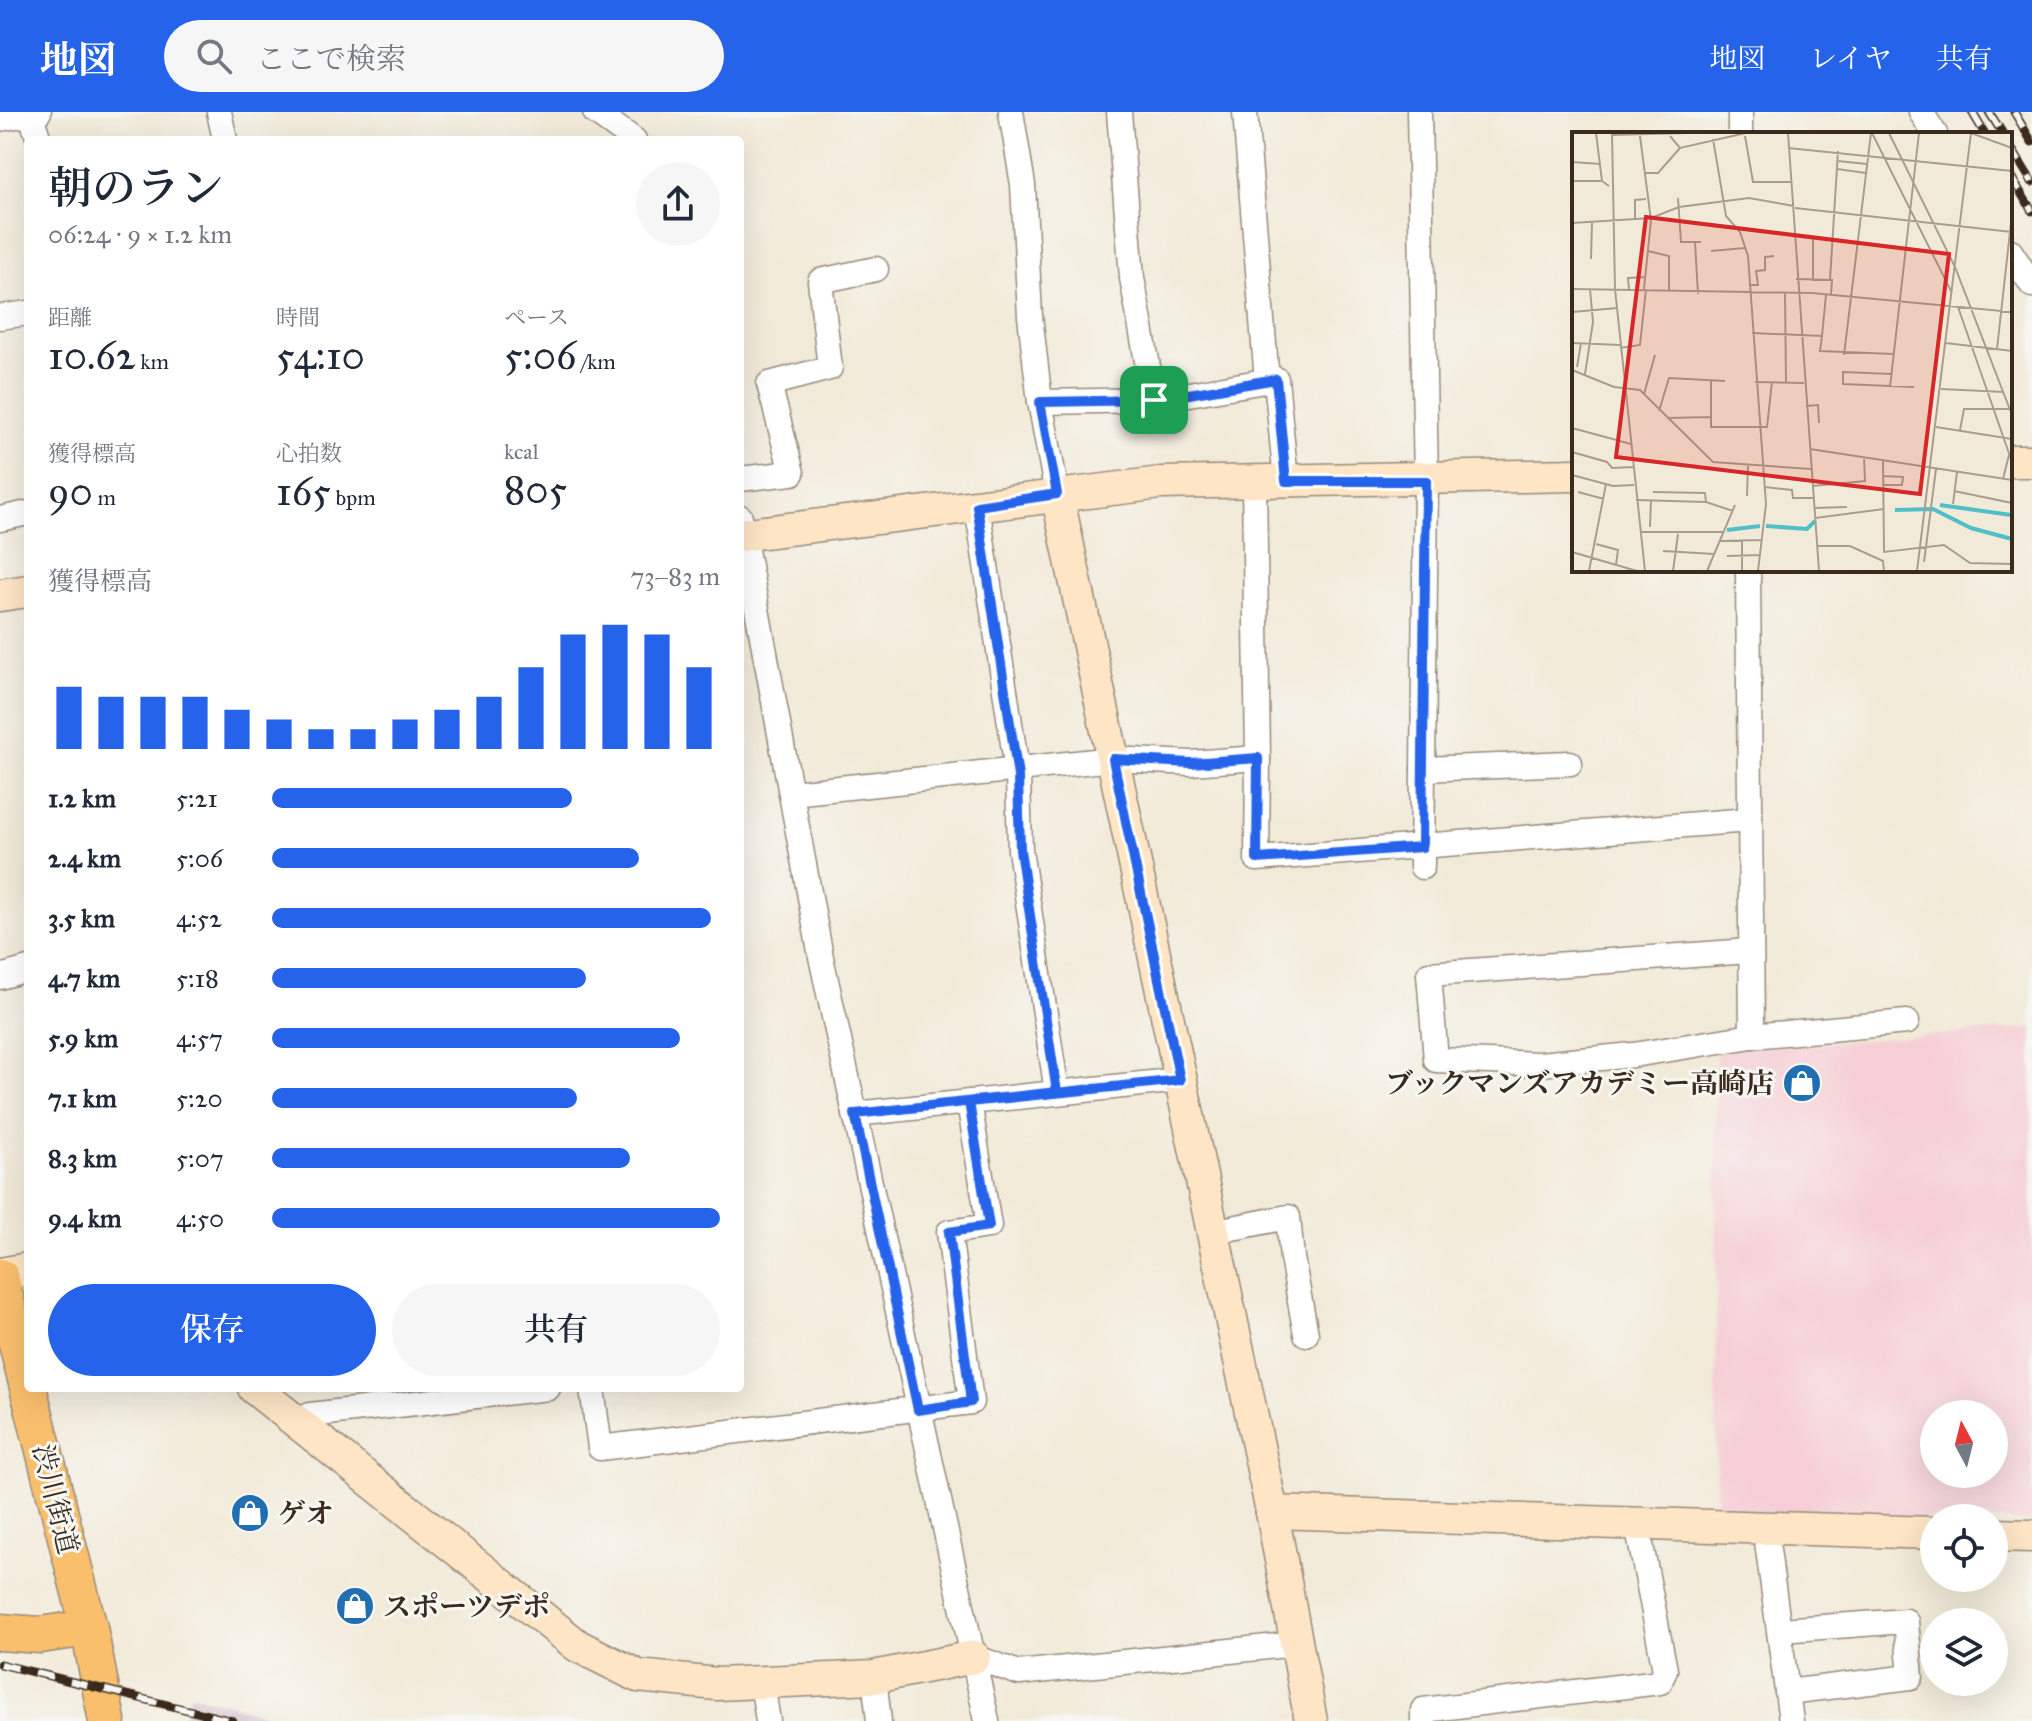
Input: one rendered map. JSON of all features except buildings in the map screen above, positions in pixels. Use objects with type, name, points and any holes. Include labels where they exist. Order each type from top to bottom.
[{"type":"main road","name":"渋川街道","points":[[0,1276],[24,1371]]},
{"type":"main road","name":"渋川街道","points":[[29,1392],[89,1628],[107,1721]]},
{"type":"main road","points":[[0,1632],[40,1635],[89,1628]]},
{"type":"street","points":[[219,112],[224,136]]},
{"type":"street","points":[[595,112],[628,136]]},
{"type":"street","points":[[1011,112],[1023,185],[1030,316],[1040,402],[1057,494],[1272,1512],[1311,1721]]},
{"type":"street","points":[[1119,112],[1132,278],[1154,400]]},
{"type":"street","points":[[1245,112],[1267,381]]},
{"type":"street","points":[[1419,112],[1426,481],[1422,857]]},
{"type":"street","points":[[1921,112],[1934,132]]},
{"type":"street","points":[[0,119],[33,113],[38,136]]},
{"type":"street","points":[[2012,254],[2032,285]]},
{"type":"street","points":[[744,479],[792,473],[769,384],[830,368],[820,281],[876,269]]},
{"type":"street","points":[[0,317],[24,314]]},
{"type":"street","points":[[1040,402],[1154,400],[1276,379],[1286,481]]},
{"type":"street","points":[[744,529],[977,506],[1161,483],[1426,481],[1572,475]]},
{"type":"street","points":[[1254,482],[1257,859],[1422,857],[1749,820]]},
{"type":"street","points":[[977,506],[1017,770],[1020,850],[1057,1092]]},
{"type":"street","points":[[0,519],[24,514]]},
{"type":"street","points":[[744,545],[821,957],[987,1721]]},
{"type":"street","points":[[1748,572],[1752,1036]]},
{"type":"street","points":[[0,595],[24,592]]},
{"type":"street","points":[[792,793],[1113,759],[1191,763],[1258,758]]},
{"type":"street","points":[[1423,769],[1570,763]]},
{"type":"street","points":[[1749,951],[1429,974],[1436,1060],[1539,1064],[1633,1055],[1752,1036],[1907,1022]]},
{"type":"street","points":[[0,977],[24,970]]},
{"type":"street","points":[[855,1114],[1180,1080]]},
{"type":"street","points":[[593,1392],[600,1448],[971,1402],[949,1232],[989,1226],[969,1102]]},
{"type":"street","points":[[1212,1232],[1288,1217],[1306,1334]]},
{"type":"street","points":[[0,1276],[24,1270]]},
{"type":"street","points":[[259,1392],[578,1646],[638,1676],[677,1683],[762,1683],[874,1677],[974,1657],[1019,1673],[1296,1644]]},
{"type":"street","points":[[301,1424],[310,1415],[513,1392]]},
{"type":"street","points":[[1272,1512],[1920,1533]]},
{"type":"street","points":[[1423,1721],[1423,1710],[1501,1711],[1660,1682],[1665,1670],[1637,1524]]},
{"type":"street","points":[[1765,1527],[1791,1721]]},
{"type":"street","points":[[2008,1535],[2032,1536]]},
{"type":"street","points":[[1780,1630],[1906,1621],[1911,1677],[1787,1692]]},
{"type":"street","points":[[874,1677],[879,1721]]},
{"type":"street","points":[[762,1683],[768,1721]]},
{"type":"shaded area","points":[[2032,1028],[2032,1521],[2008,1520],[2008,1504],[1920,1504],[1920,1518],[1716,1513],[1716,1051]]},
{"type":"shaded area","points":[[190,1694],[292,1721],[182,1721]]},
{"type":"railway","points":[[1972,112],[1984,132]]},
{"type":"railway","points":[[1989,112],[2002,132]]},
{"type":"railway","points":[[2014,112],[2032,142]]},
{"type":"railway","points":[[2012,149],[2032,182]]},
{"type":"railway","points":[[2012,178],[2032,211]]},
{"type":"railway","points":[[0,1664],[233,1721]]},
{"type":"place","name":"ブックマンズアカデミー高崎店","points":[[1802,1083]]},
{"type":"place","name":"ゲオ","points":[[250,1513]]},
{"type":"place","name":"スポーツデポ","points":[[355,1606]]},
{"type":"route","points":[[1276,379],[1286,481],[1426,481],[1422,847],[1257,859],[1258,758],[1191,763],[1113,759],[1180,1080],[969,1102],[989,1226],[949,1232],[971,1402],[918,1410],[855,1114],[1057,1092],[1020,850],[1018,776],[977,506],[1057,494],[1040,402],[1154,400],[1276,379]]}]
